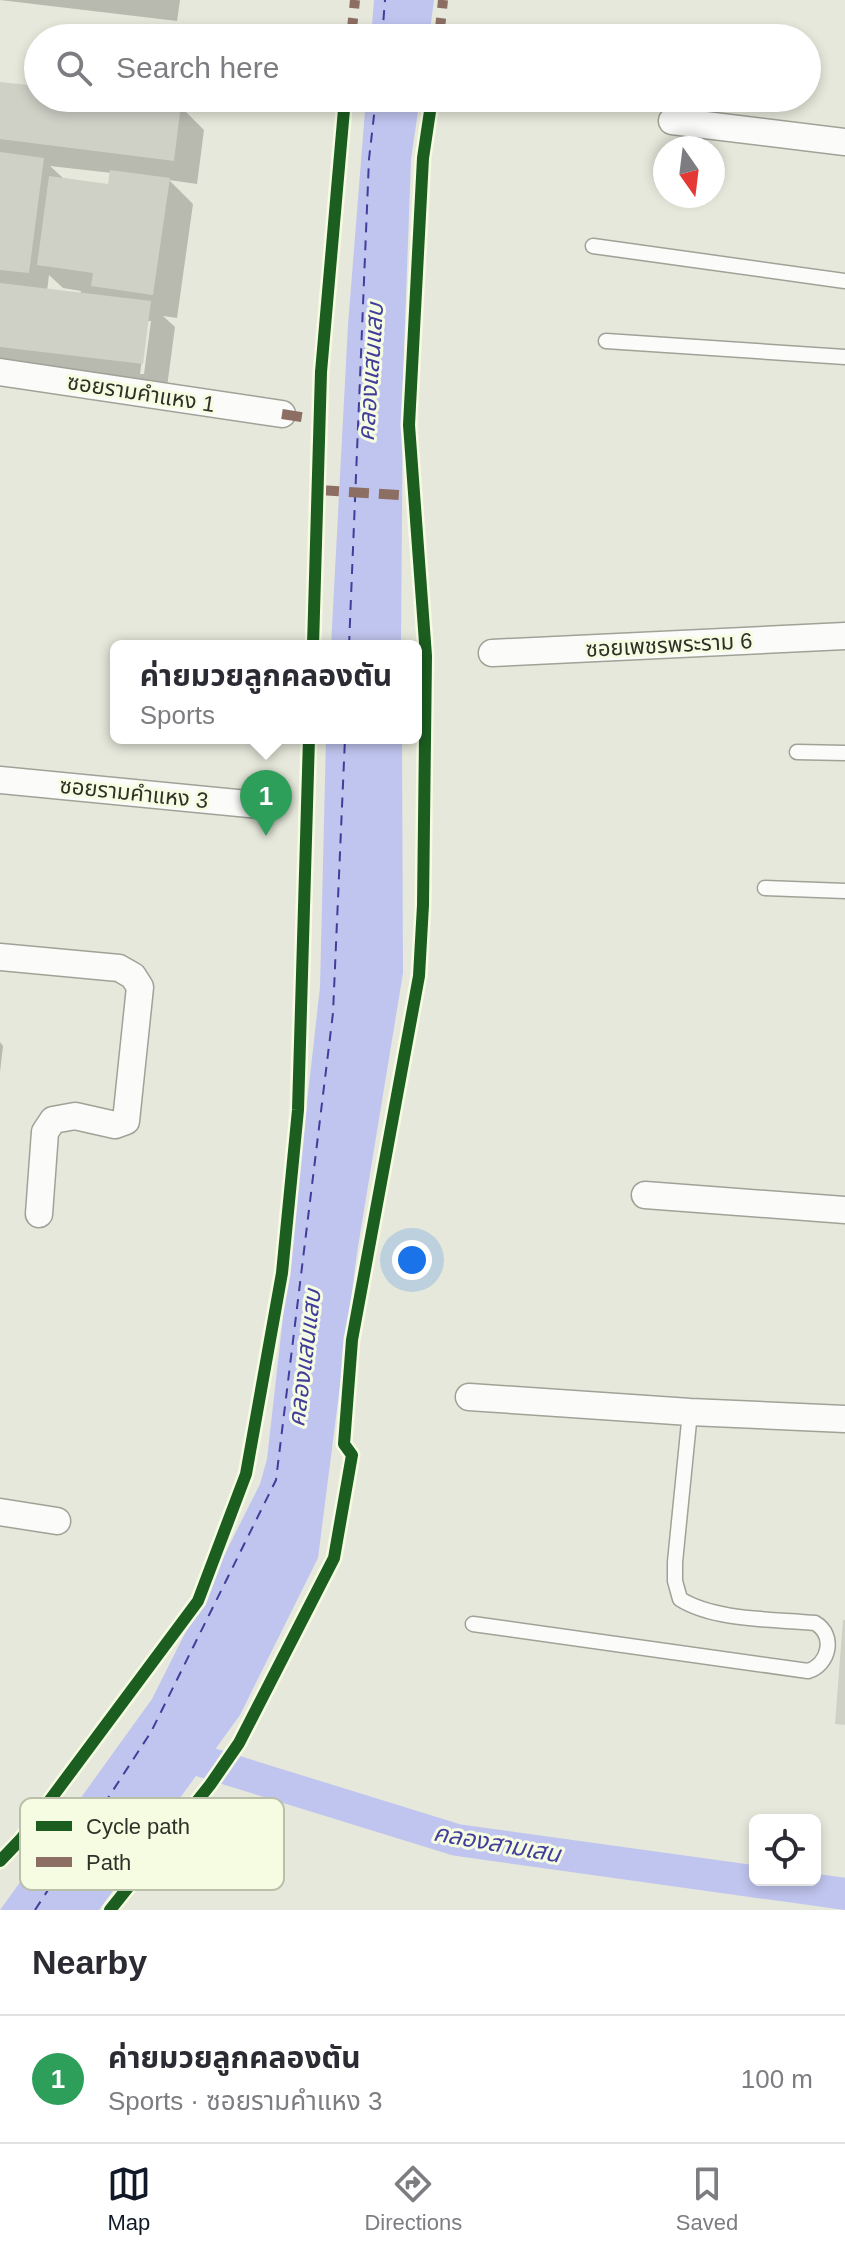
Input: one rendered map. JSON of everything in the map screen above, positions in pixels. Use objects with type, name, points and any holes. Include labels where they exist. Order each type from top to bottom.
[{"type":"street","points":[[672,121],[845,142]]},
{"type":"street","name":"ซอยรามคำแหง 1","points":[[0,372],[282,414]]},
{"type":"street","name":"ซอยเพชรพระราม 6","points":[[492,653],[845,636]]},
{"type":"street","name":"ซอยรามคำแหง 3","points":[[0,780],[269,806]]},
{"type":"street","points":[[0,957],[119,968],[133,976],[140,987],[126,1121],[115,1125],[75,1116],[53,1120],[45,1132],[39,1214]]},
{"type":"street","points":[[645,1195],[845,1210]]},
{"type":"street","points":[[469,1397],[845,1419]]},
{"type":"street","points":[[0,1512],[57,1521]]},
{"type":"lane","points":[[593,246],[845,281]]},
{"type":"lane","points":[[606,341],[845,357]]},
{"type":"lane","points":[[797,752],[845,753]]},
{"type":"lane","points":[[765,888],[845,891]]},
{"type":"lane","points":[[473,1624],[745,1664],[808,1671],[818,1668],[828,1646],[826,1634],[815,1623],[727,1614],[692,1607],[680,1599],[675,1581],[675,1562],[690,1412]]},
{"type":"water","points":[[374,0],[434,0],[431,24],[372,24]]},
{"type":"water","name":"คลองแสนแสบ","points":[[365,112],[418,112],[411,159],[403,380],[401,640],[331,640],[348,325]]},
{"type":"water","name":"คลองแสนแสบ","points":[[326,744],[402,744],[403,973],[357,1253],[318,1558],[240,1715],[180,1798],[81,1798],[152,1699],[260,1484],[267,1459],[320,987]]},
{"type":"water","points":[[20,1882],[20,1890],[113,1890],[99,1910],[0,1910]]},
{"type":"building","points":[[0,82],[24,85],[24,112],[180,112],[174,161],[0,139]]},
{"type":"building","points":[[0,152],[44,158],[29,273],[0,270]]},
{"type":"building","points":[[110,170],[170,178],[153,295],[91,286],[93,273],[37,265],[49,176],[108,184]]},
{"type":"building","points":[[0,283],[151,301],[143,364],[0,347]]},
{"type":"building","points":[[845,1620],[845,1725],[835,1724]]},
{"type":"waterway","name":"คลองสามเสน","points":[[166,1750],[457,1840],[845,1894]]},
{"type":"ferry route","points":[[383,24],[385,0]]},
{"type":"ferry route","points":[[349,640],[369,159],[374,112]]},
{"type":"ferry route","points":[[108,1798],[151,1732],[276,1480],[333,1013],[345,744]]},
{"type":"ferry route","points":[[35,1910],[48,1890]]},
{"type":"marked path","points":[[352,24],[355,0]]},
{"type":"marked path","points":[[440,24],[443,0]]},
{"type":"marked path","points":[[282,414],[320,420]]},
{"type":"marked path","points":[[319,490],[414,496]]},
{"type":"cycle path","points":[[313,640],[321,372],[344,112]]},
{"type":"cycle path","points":[[200,1798],[239,1743],[334,1558],[352,1455],[344,1444],[352,1340],[419,976],[423,905],[426,656],[409,425],[423,158],[430,112]]},
{"type":"cycle path","points":[[51,1798],[198,1601],[246,1474],[282,1273],[298,1110],[309,744]]},
{"type":"cycle path","points":[[0,1861],[20,1840]]},
{"type":"cycle path","points":[[110,1910],[126,1890]]},
{"type":"place","name":"ค่ายมวยลูกคลองตัน","points":[[266,836]]}]
